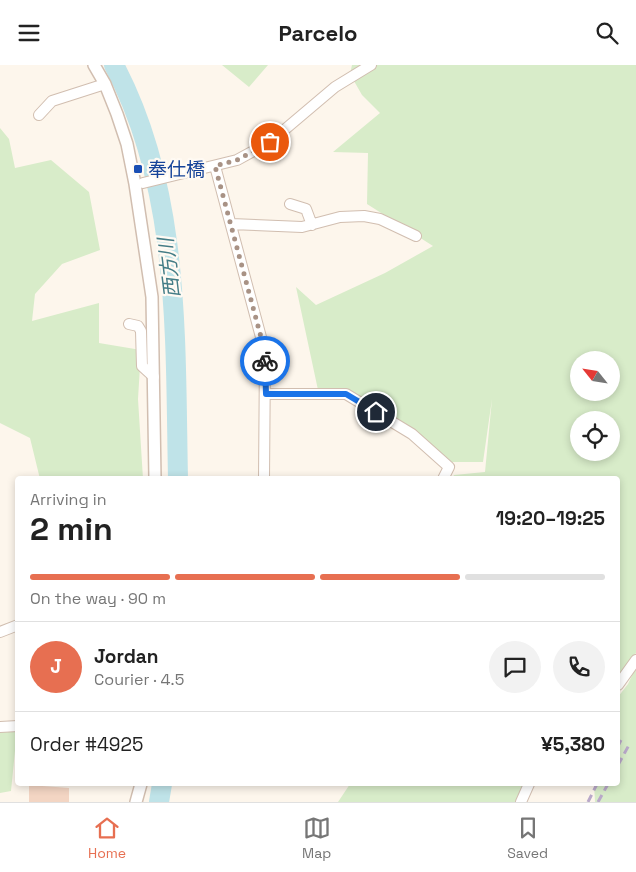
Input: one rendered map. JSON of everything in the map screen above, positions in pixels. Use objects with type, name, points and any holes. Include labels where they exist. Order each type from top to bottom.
[{"type":"street","points":[[94,65],[105,84],[120,121],[139,184],[152,297],[156,476]]},
{"type":"street","points":[[139,184],[237,160],[270,142],[336,87],[371,65]]},
{"type":"street","points":[[39,115],[52,101],[105,84]]},
{"type":"street","points":[[215,166],[265,352],[264,476]]},
{"type":"street","points":[[290,205],[306,209],[312,225]]},
{"type":"street","points":[[231,224],[302,227],[340,217],[364,216],[380,219],[416,236]]},
{"type":"street","points":[[128,324],[138,326],[141,331],[142,366],[154,377]]},
{"type":"street","points":[[266,394],[346,394],[412,434],[449,467],[444,476]]},
{"type":"street","points":[[0,632],[15,626]]},
{"type":"street","points":[[620,682],[636,660]]},
{"type":"street","points":[[0,727],[15,726]]},
{"type":"street","points":[[136,802],[140,786]]},
{"type":"street","points":[[521,802],[528,786]]},
{"type":"green space","points":[[222,65],[268,65],[249,87]]},
{"type":"green space","points":[[352,65],[636,65],[636,653],[620,678],[620,476],[454,476],[485,472],[492,399],[483,462],[452,462],[418,433],[349,390],[318,390],[296,287],[316,305],[385,273],[433,246],[367,204],[368,153],[333,152],[380,113],[362,95],[350,74]]},
{"type":"green space","points":[[0,128],[9,139],[15,168],[51,160],[89,192],[100,250],[62,264],[35,294],[32,321],[99,303],[99,343],[141,350],[138,399],[143,476],[39,476],[30,438],[0,423]]},
{"type":"green space","points":[[636,667],[636,802],[595,802],[594,786],[620,786],[620,694],[628,684]]},
{"type":"green space","points":[[15,731],[11,791],[0,793],[0,732]]},
{"type":"green space","points":[[349,786],[525,786],[515,802],[338,802]]},
{"type":"building","points":[[29,786],[69,788],[69,802],[29,802]]},
{"type":"waterway","name":"西方川","points":[[114,65],[136,113],[152,163],[163,215],[170,267],[174,320],[178,476]]},
{"type":"waterway","name":"西方川","points":[[159,802],[162,786]]},
{"type":"railway","points":[[620,761],[629,745]]},
{"type":"railway","points":[[588,802],[596,786]]},
{"type":"railway","points":[[598,802],[607,786]]},
{"type":"way so far","points":[[265,361],[265,352],[215,166],[237,160],[270,142]]},
{"type":"place","name":"奉仕橋","points":[[138,169]]},
{"type":"route","points":[[265,361],[266,394],[346,394],[376,412]]}]
